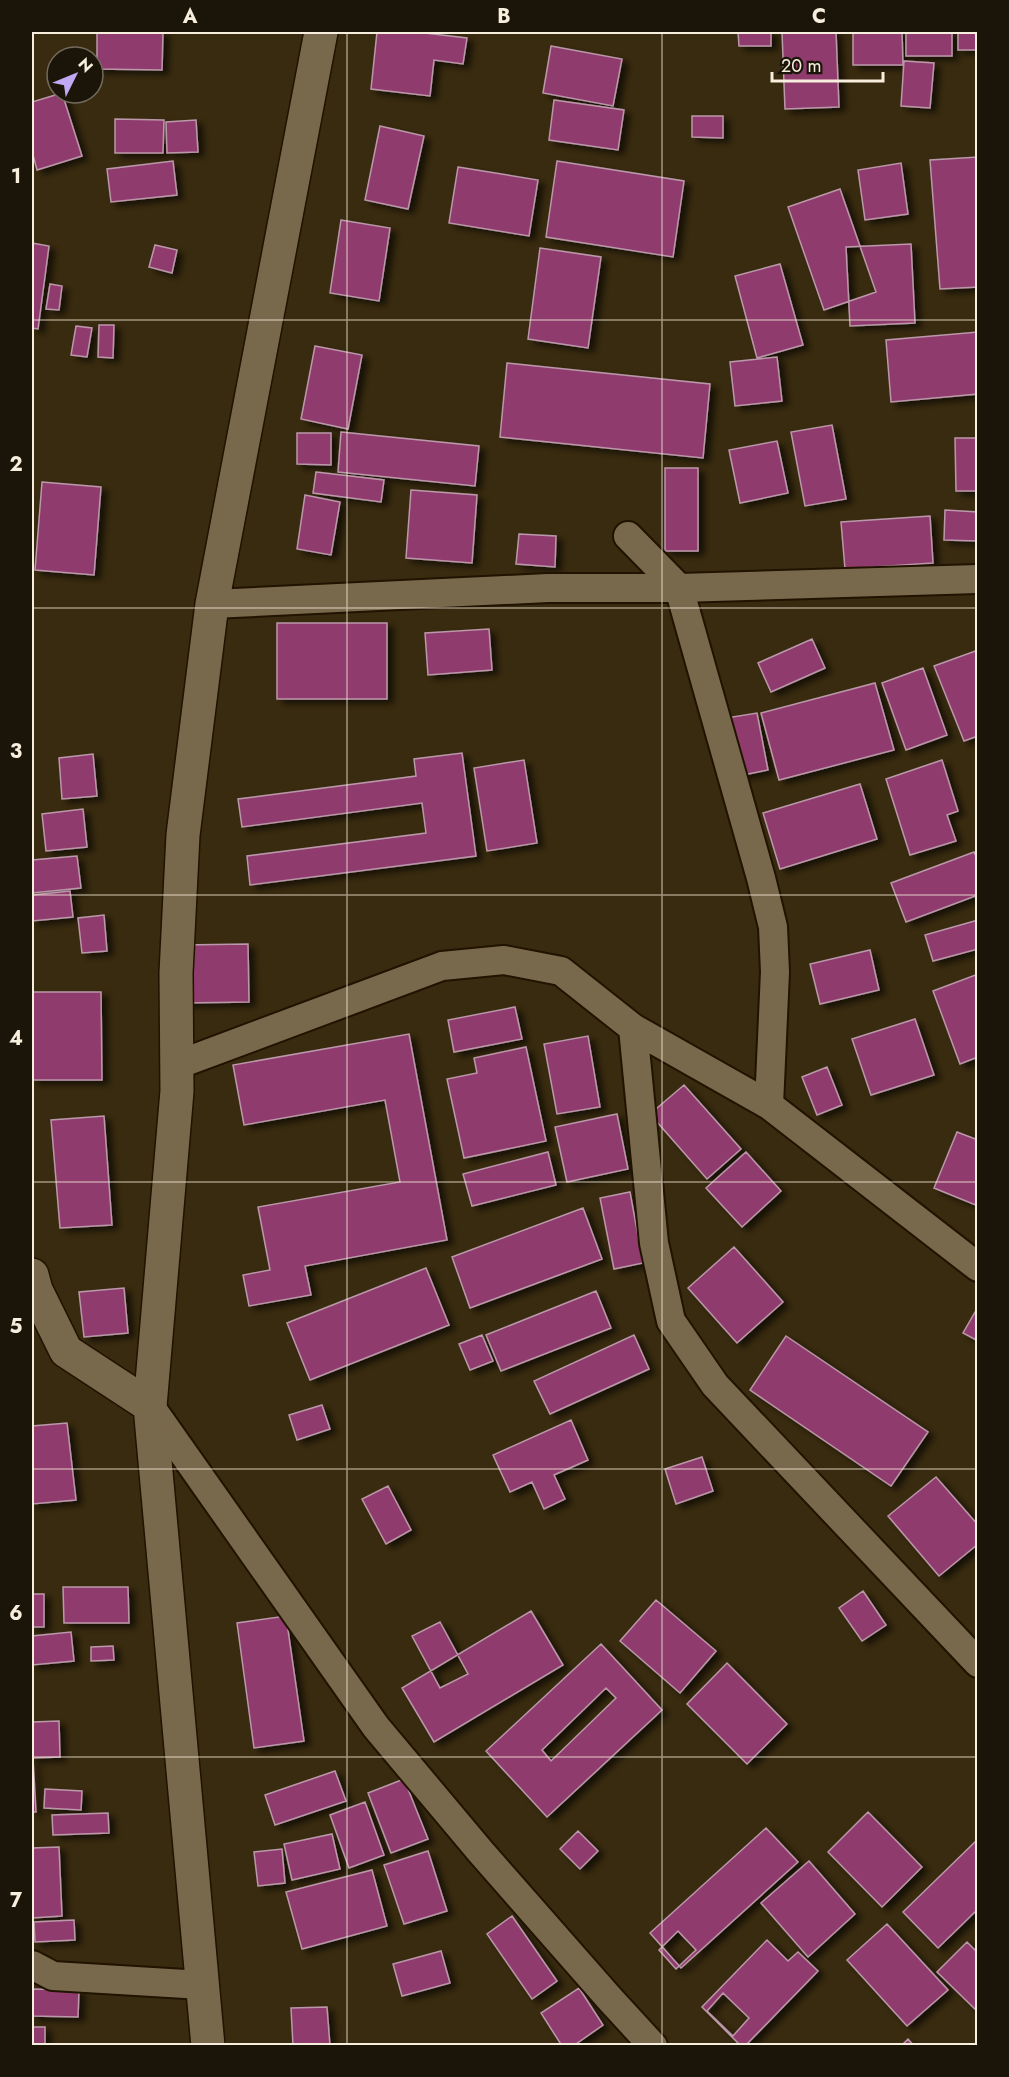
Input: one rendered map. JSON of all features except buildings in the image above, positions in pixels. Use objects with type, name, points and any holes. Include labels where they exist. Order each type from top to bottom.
[{"type":"street","points":[[208,2046],[150,1406],[176,1102],[176,973],[183,835],[212,603],[321,32]]},
{"type":"street","points":[[628,536],[679,588],[761,878],[773,927],[775,972],[769,1105]]},
{"type":"street","points":[[212,603],[548,588],[679,588],[978,579]]},
{"type":"street","points":[[177,1065],[442,966],[504,960],[561,971],[633,1028],[769,1105],[978,1267]]},
{"type":"street","points":[[633,1028],[654,1243],[671,1322],[715,1385],[978,1663]]},
{"type":"street","points":[[32,1275],[36,1290],[66,1351],[150,1406],[376,1727],[487,1860],[653,2046]]},
{"type":"street","points":[[32,1965],[53,1976],[202,1985]]}]
